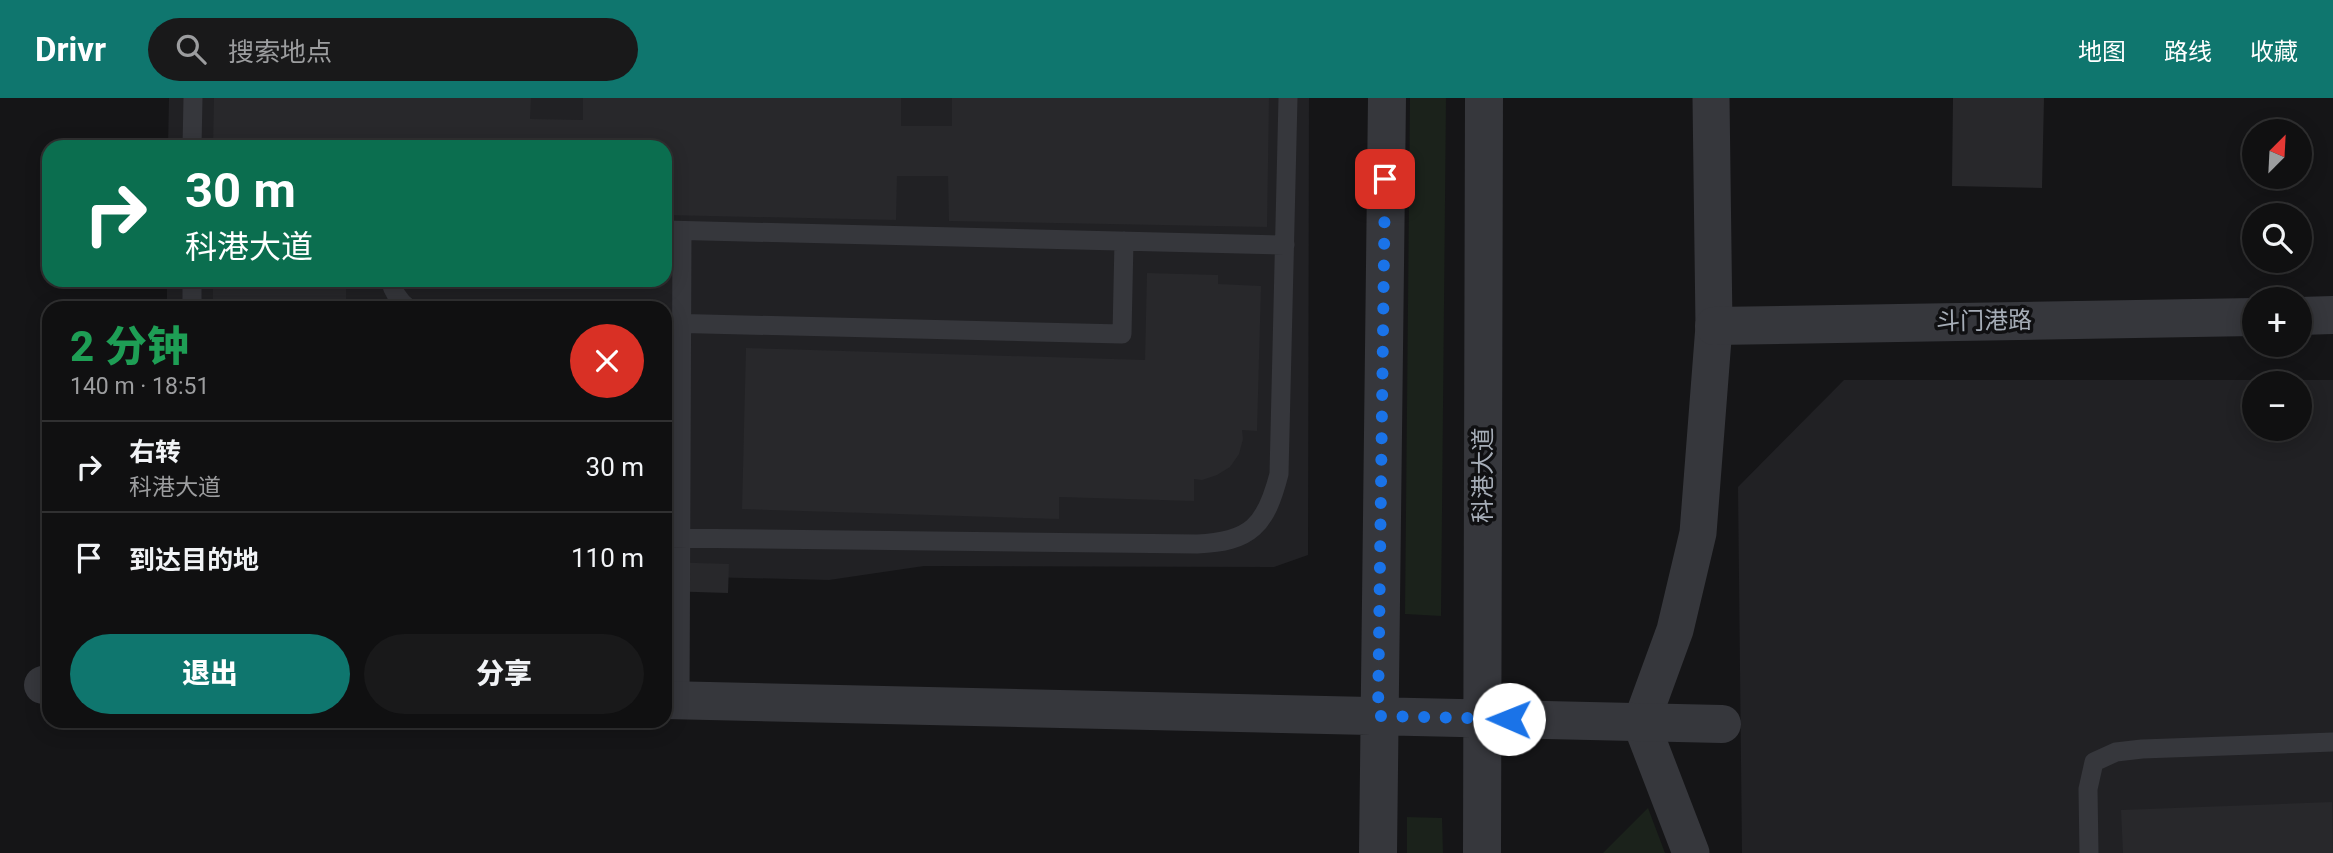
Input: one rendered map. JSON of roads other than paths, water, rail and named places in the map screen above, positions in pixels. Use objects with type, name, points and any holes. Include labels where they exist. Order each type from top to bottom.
[{"type":"street","points":[[1378,853],[1387,98]]},
{"type":"street","name":"科港大道","points":[[1482,853],[1484,98]]},
{"type":"street","points":[[1691,853],[1641,723],[1675,630],[1698,533],[1714,326],[1711,98]]},
{"type":"street","points":[[2312,316],[2333,315]]},
{"type":"street","name":"斗门港路","points":[[1714,326],[2242,317]]},
{"type":"street","points":[[673,700],[1722,724]]},
{"type":"lane","points":[[192,98],[192,140]]},
{"type":"lane","points":[[673,538],[1197,544],[1215,543],[1246,533],[1259,524],[1268,508],[1279,474],[1288,98]]},
{"type":"lane","points":[[673,700],[673,230],[1285,245]]},
{"type":"lane","points":[[673,324],[1122,334],[1124,241]]},
{"type":"lane","points":[[2089,853],[2088,789],[2094,762],[2116,752],[2142,749],[2333,742]]}]
